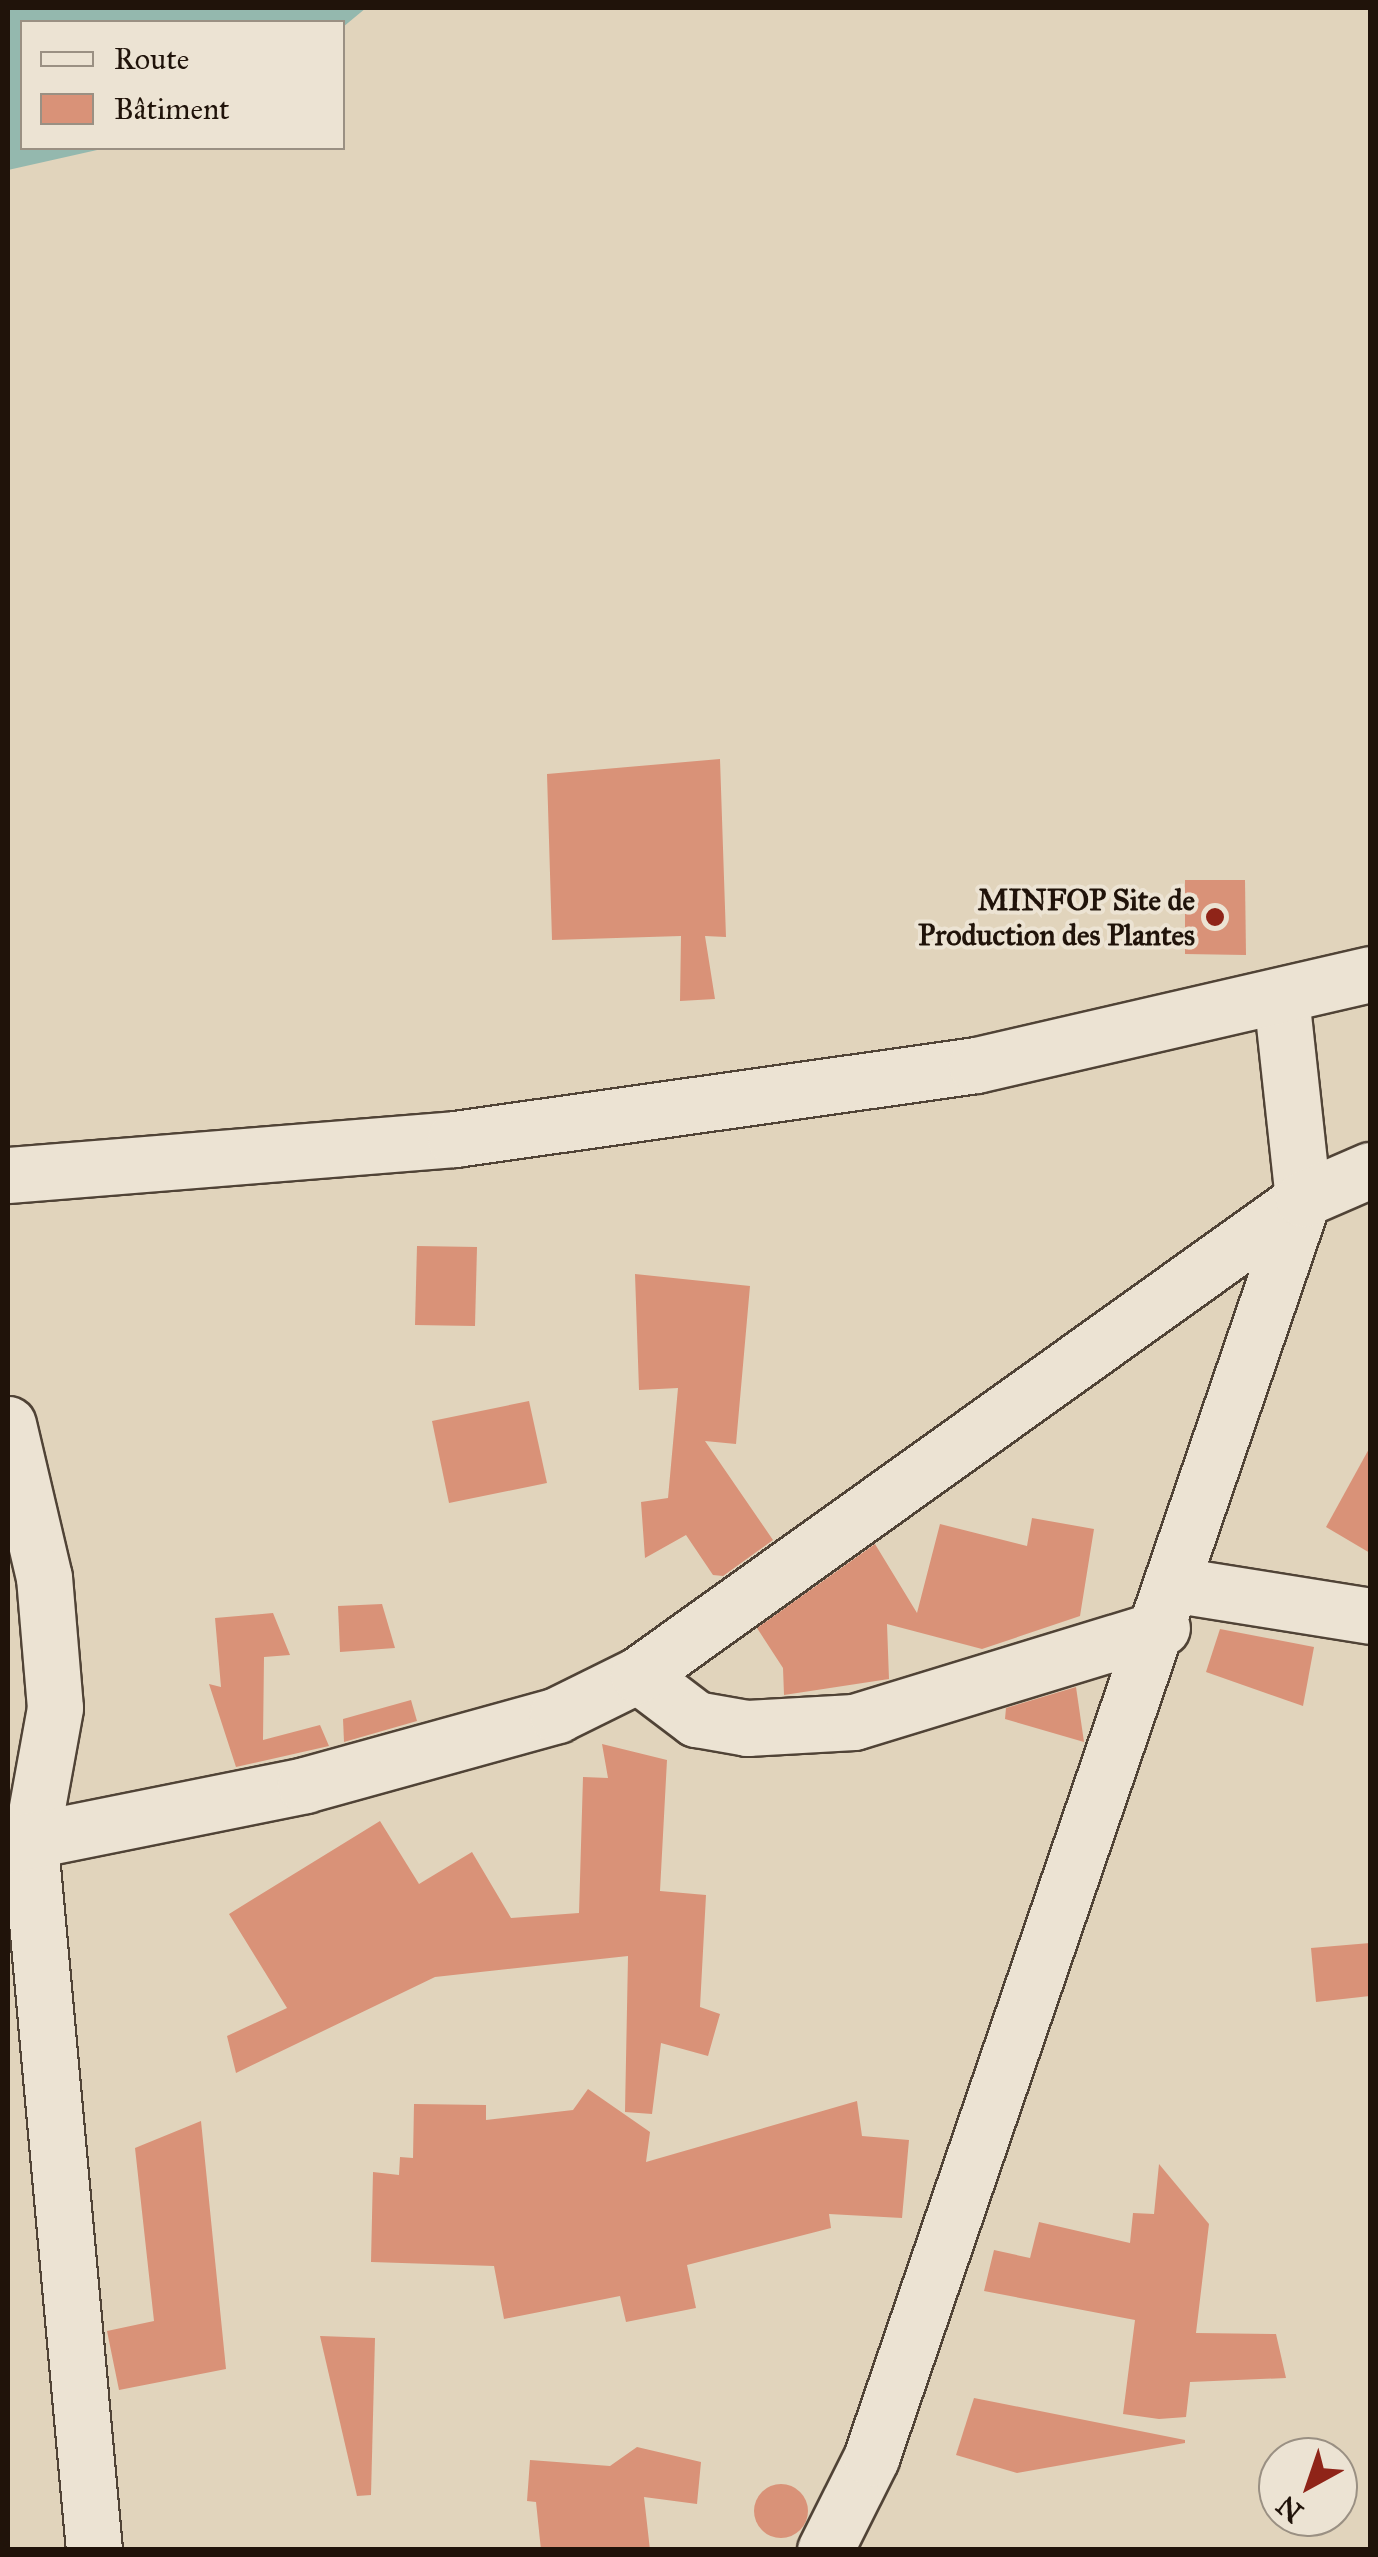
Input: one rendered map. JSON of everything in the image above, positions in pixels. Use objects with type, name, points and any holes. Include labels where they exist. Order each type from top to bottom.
[{"type":"street","points":[[8,1175],[455,1138],[976,1065],[1281,998],[1370,974]]},
{"type":"street","points":[[825,2550],[871,2458],[1170,1606],[1303,1199],[1281,998]]},
{"type":"street","points":[[19,1845],[305,1786],[557,1716],[638,1675],[1303,1199],[1370,1170]]},
{"type":"street","points":[[8,1424],[44,1577],[55,1708],[19,1845],[94,2550]]},
{"type":"street","points":[[638,1675],[696,1719],[747,1728],[854,1722],[1170,1606],[1370,1616]]},
{"type":"water","points":[[8,8],[366,8],[345,25],[345,20],[20,20],[20,150],[97,150],[8,170]]},
{"type":"building","points":[[720,759],[726,937],[705,936],[715,999],[680,1001],[681,936],[552,940],[547,774]]},
{"type":"building","name":"MINFOP Site de Production des Plantes","points":[[1185,880],[1245,880],[1246,955],[1185,954]]},
{"type":"building","points":[[417,1246],[477,1247],[475,1326],[415,1325]]},
{"type":"building","points":[[635,1274],[750,1286],[736,1444],[705,1441],[773,1540],[723,1576],[713,1575],[686,1535],[645,1558],[641,1502],[668,1498],[678,1388],[639,1390]]},
{"type":"building","points":[[529,1401],[547,1483],[449,1503],[432,1421]]},
{"type":"building","points":[[1370,1447],[1370,1553],[1326,1527]]},
{"type":"building","points":[[1032,1518],[1094,1529],[1080,1616],[982,1649],[887,1624],[889,1679],[784,1695],[783,1668],[757,1628],[875,1544],[917,1613],[940,1524],[1027,1546]]},
{"type":"building","points":[[382,1604],[395,1648],[340,1652],[338,1606]]},
{"type":"building","points":[[273,1613],[290,1655],[264,1657],[263,1740],[320,1725],[329,1746],[236,1767],[209,1684],[221,1687],[215,1618]]},
{"type":"building","points":[[1220,1629],[1314,1647],[1303,1706],[1206,1672]]},
{"type":"building","points":[[1076,1687],[1084,1742],[1005,1719],[1006,1708]]},
{"type":"building","points":[[411,1700],[417,1721],[344,1742],[343,1719]]},
{"type":"building","points":[[602,1744],[667,1760],[660,1891],[706,1895],[700,2007],[720,2014],[708,2056],[661,2043],[652,2114],[625,2112],[628,1956],[435,1977],[236,2073],[227,2036],[287,2008],[229,1914],[380,1821],[419,1884],[472,1852],[511,1918],[579,1913],[583,1777],[608,1778]]},
{"type":"building","points":[[1370,1943],[1370,1996],[1316,2002],[1311,1948]]},
{"type":"building","points":[[588,2089],[650,2132],[646,2162],[857,2101],[862,2136],[909,2140],[902,2218],[829,2214],[831,2228],[687,2265],[696,2308],[626,2322],[620,2296],[504,2319],[494,2266],[371,2262],[373,2172],[399,2175],[400,2157],[413,2158],[414,2104],[486,2105],[486,2120],[573,2110]]},
{"type":"building","points":[[201,2121],[226,2369],[119,2390],[107,2331],[154,2321],[135,2148]]},
{"type":"building","points":[[1159,2164],[1209,2224],[1196,2333],[1276,2334],[1286,2378],[1190,2382],[1186,2417],[1159,2419],[1123,2414],[1135,2320],[984,2291],[994,2250],[1030,2258],[1039,2222],[1130,2243],[1133,2213],[1154,2214]]},
{"type":"building","points":[[320,2336],[375,2338],[371,2495],[357,2496]]},
{"type":"building","points":[[974,2398],[1185,2443],[1017,2473],[956,2455]]},
{"type":"building","points":[[637,2447],[701,2462],[697,2504],[644,2497],[650,2550],[541,2550],[536,2502],[527,2501],[530,2460],[610,2466]]},
{"type":"building","points":[[781,2484],[800,2492],[808,2511],[800,2530],[781,2538],[762,2530],[754,2511],[762,2492]]},
{"type":"place","name":"MINFOP Site de Production des Plantes","points":[[1215,917]]}]
